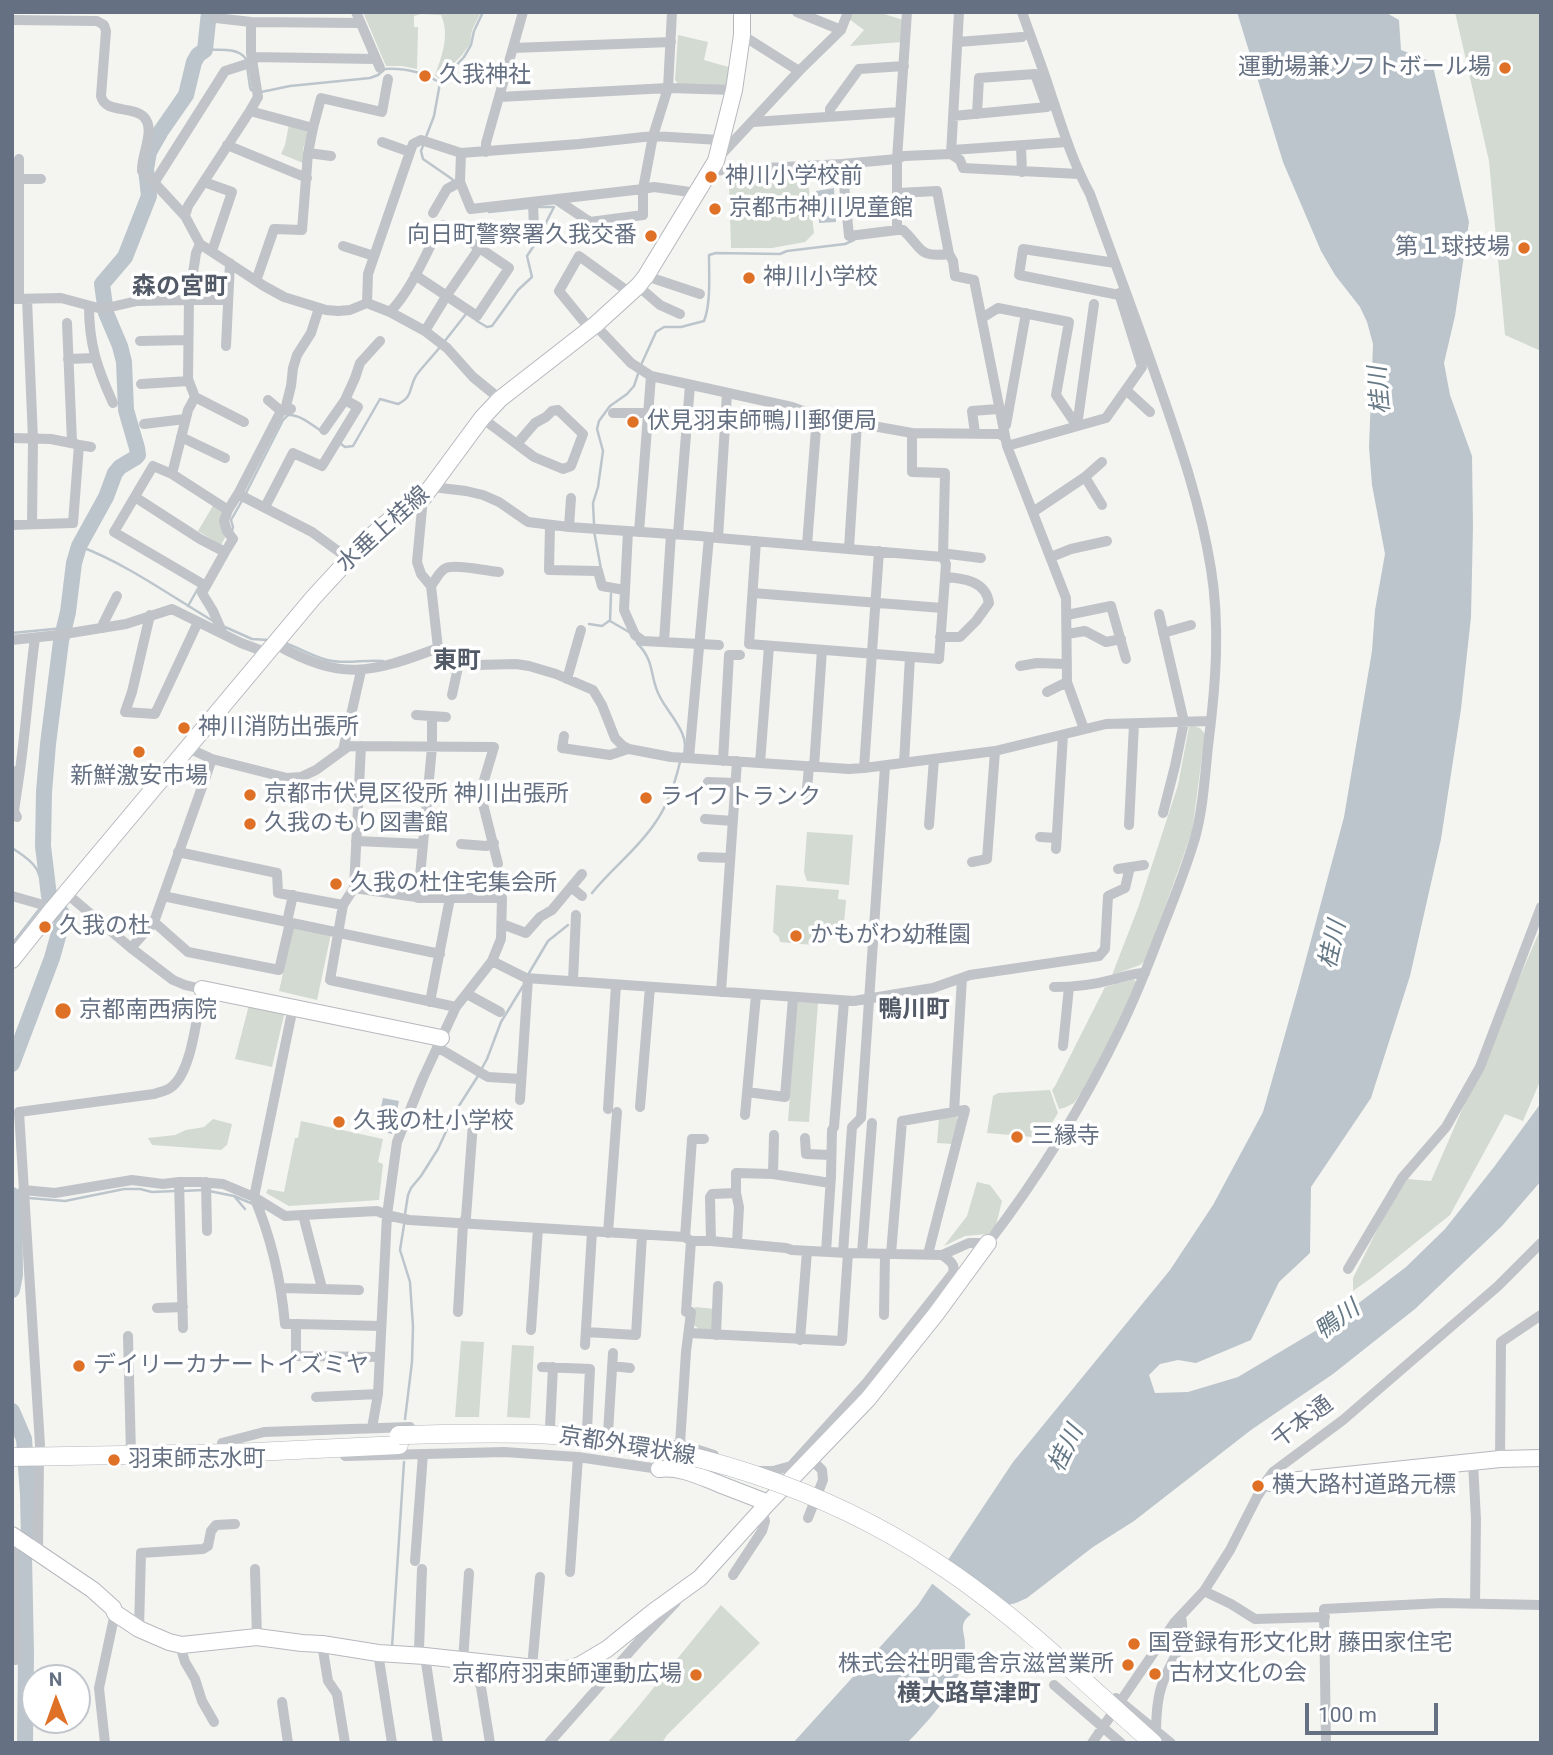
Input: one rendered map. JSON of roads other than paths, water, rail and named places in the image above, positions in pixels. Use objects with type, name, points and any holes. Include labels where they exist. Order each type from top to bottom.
[{"type":"main road","name":"水垂上桂線","points":[[12,960],[52,904],[349,559],[380,528],[427,493],[482,418],[500,399],[592,327],[638,285],[712,166],[734,90],[743,35],[742,12]]},
{"type":"main road","points":[[202,989],[293,1007],[439,1042]]},
{"type":"main road","points":[[24,1543],[93,1590],[115,1613],[139,1629],[169,1642],[182,1645],[257,1637],[378,1653],[564,1670],[580,1665],[607,1649],[700,1577],[868,1399],[988,1243]]},
{"type":"main road","name":"京都外環状線","points":[[25,1451],[228,1448],[504,1433],[615,1442],[678,1453],[771,1480],[816,1498],[899,1539],[988,1600],[1155,1738]]},
{"type":"main road","name":"京都外環状線","points":[[399,1440],[581,1447],[620,1452],[725,1476],[812,1508],[892,1547],[937,1575],[1032,1650],[1138,1743]]},
{"type":"main road","points":[[663,1446],[707,1469],[735,1490],[765,1506]]},
{"type":"main road","points":[[1269,1483],[1500,1459],[1541,1458]]},
{"type":"main road","points":[[659,1469],[668,1468],[704,1477],[735,1490]]},
{"type":"street","points":[[486,152],[486,143],[523,12]]},
{"type":"street","points":[[557,200],[590,222],[642,215],[643,189],[653,136],[668,88],[672,12]]},
{"type":"street","points":[[797,12],[841,30]]},
{"type":"street","points":[[712,166],[799,71],[841,30],[848,12]]},
{"type":"street","points":[[897,230],[897,159],[907,12]]},
{"type":"street","points":[[959,12],[952,152],[963,168],[1079,174]]},
{"type":"street","points":[[953,116],[1047,107],[1022,12]]},
{"type":"street","points":[[149,177],[225,71],[250,62],[378,64],[358,18],[251,22],[216,15],[213,31]]},
{"type":"street","points":[[12,20],[97,21],[104,25],[103,103],[134,111],[146,120],[149,132],[141,161],[149,177],[185,216],[200,244],[284,297],[318,308],[338,311],[350,310],[367,303],[390,312],[425,331],[500,399]]},
{"type":"street","points":[[185,216],[188,206],[258,97],[250,62],[251,22]]},
{"type":"street","points":[[743,35],[799,71]]},
{"type":"street","points":[[958,42],[1022,37]]},
{"type":"street","points":[[513,48],[671,42]]},
{"type":"street","points":[[830,117],[830,109],[859,69],[904,66]]},
{"type":"street","points":[[977,114],[979,78],[1039,72]]},
{"type":"street","points":[[24,1195],[55,1193],[132,1180],[180,1187],[223,1184],[285,1216],[304,1218],[377,1210],[409,1220],[642,1235],[845,1253],[942,1255],[968,1243],[988,1243],[1017,1205],[1089,1087],[1121,1027],[1145,973],[1195,837],[1216,672],[1217,631],[1211,570],[1198,506],[1174,427],[1115,262],[1039,72]]},
{"type":"street","points":[[256,281],[274,229],[302,230],[308,153],[321,98],[382,111],[388,79]]},
{"type":"street","points":[[499,97],[668,88],[734,90]]},
{"type":"street","points":[[250,111],[313,128]]},
{"type":"street","points":[[753,122],[900,112]]},
{"type":"street","points":[[367,303],[368,274],[415,142],[425,140],[461,153],[653,136],[720,140]]},
{"type":"street","points":[[382,142],[410,152]]},
{"type":"street","points":[[712,166],[842,164],[1067,142]]},
{"type":"street","points":[[227,145],[307,178]]},
{"type":"street","points":[[1021,146],[1023,172]]},
{"type":"street","points":[[308,153],[331,156]]},
{"type":"street","points":[[461,153],[457,184],[471,209],[654,187],[697,193]]},
{"type":"street","points":[[19,159],[19,299],[33,439],[32,524]]},
{"type":"street","points":[[842,164],[849,236],[903,230],[922,252],[949,254]]},
{"type":"street","points":[[19,179],[41,179]]},
{"type":"street","points":[[204,182],[232,192],[212,251]]},
{"type":"street","points":[[433,213],[447,189],[457,184]]},
{"type":"street","points":[[898,193],[937,191],[955,276],[974,280],[1005,438],[1066,598],[1067,682],[1084,729]]},
{"type":"street","points":[[425,331],[489,234],[534,229],[533,202]]},
{"type":"street","points":[[846,208],[897,206]]},
{"type":"street","points":[[390,312],[405,294],[415,275],[443,225],[509,268],[477,316],[415,275]]},
{"type":"street","points":[[200,244],[196,253],[189,300],[189,381],[195,397],[244,422]]},
{"type":"street","points":[[342,246],[374,256]]},
{"type":"street","points":[[1115,262],[1023,249],[1019,275],[1119,295]]},
{"type":"street","points":[[680,314],[660,305],[638,285],[579,256],[559,291],[592,327],[631,363],[651,376],[792,407],[817,416],[912,433],[1000,434],[1005,438],[1077,426],[1106,418],[1142,367],[1119,295],[1115,262]]},
{"type":"street","points":[[226,346],[230,263]]},
{"type":"street","points":[[638,285],[700,294]]},
{"type":"street","points":[[19,299],[61,298],[105,308],[137,301],[228,300]]},
{"type":"street","points":[[1077,426],[1094,304]]},
{"type":"street","points":[[89,306],[94,358],[113,403]]},
{"type":"street","points":[[221,628],[202,593],[202,584],[222,550],[233,539],[224,521],[228,510],[242,496],[286,410],[297,355],[311,333],[318,308]]},
{"type":"street","points":[[982,318],[998,308],[1069,321],[1056,395],[1077,426]]},
{"type":"street","points":[[1005,438],[1026,313]]},
{"type":"street","points":[[12,525],[73,523],[75,443],[67,323]]},
{"type":"street","points":[[140,341],[188,340]]},
{"type":"street","points":[[324,430],[345,400],[360,363],[380,341]]},
{"type":"street","points":[[68,359],[94,358]]},
{"type":"street","points":[[651,376],[634,531],[624,590],[624,610],[635,635],[643,641],[699,645],[727,652],[723,761]]},
{"type":"street","points":[[141,384],[189,381]]},
{"type":"street","points":[[664,642],[690,385]]},
{"type":"street","points":[[1126,390],[1150,412]]},
{"type":"street","points":[[684,758],[713,538],[727,393]]},
{"type":"street","points":[[172,474],[185,419],[195,397]]},
{"type":"street","points":[[268,400],[286,410]]},
{"type":"street","points":[[265,507],[293,453],[322,466],[358,407],[345,400]]},
{"type":"street","points":[[975,433],[972,411],[999,409]]},
{"type":"street","points":[[482,418],[534,457],[563,469],[571,466],[583,434],[558,410],[535,423],[517,444]]},
{"type":"street","points":[[613,413],[648,413]]},
{"type":"street","points":[[807,545],[817,416]]},
{"type":"street","points":[[145,424],[185,419]]},
{"type":"street","points":[[849,548],[857,423]]},
{"type":"street","points":[[756,541],[749,644],[939,659],[946,564],[943,557],[945,473],[912,472],[912,433]]},
{"type":"street","points":[[181,437],[225,458]]},
{"type":"street","points":[[12,438],[51,439],[91,447]]},
{"type":"street","points":[[1033,512],[1085,477],[1102,462]]},
{"type":"street","points":[[202,584],[114,532],[153,466],[172,474],[228,510]]},
{"type":"street","points":[[1085,477],[1101,505]]},
{"type":"street","points":[[438,648],[431,586],[421,574],[417,562],[427,493],[466,491],[483,495],[499,502],[528,522],[550,525],[981,558]]},
{"type":"street","points":[[242,496],[312,532],[349,559]]},
{"type":"street","points":[[135,497],[222,550]]},
{"type":"street","points":[[569,527],[571,499]]},
{"type":"street","points":[[550,525],[549,570],[598,571],[603,586],[624,590]]},
{"type":"street","points":[[1051,557],[1071,549],[1107,541]]},
{"type":"street","points":[[864,768],[879,551]]},
{"type":"street","points":[[431,586],[447,567],[499,572]]},
{"type":"street","points":[[940,637],[960,637],[989,603],[987,593],[977,585],[965,578],[945,577]]},
{"type":"street","points":[[752,593],[942,608]]},
{"type":"street","points":[[104,628],[103,624],[117,596]]},
{"type":"street","points":[[1067,615],[1111,606],[1126,659]]},
{"type":"street","points":[[12,640],[126,624],[172,608],[198,622],[274,645],[318,664],[339,669],[361,671],[397,663],[438,648],[476,665],[529,666],[593,690],[615,738],[628,749],[648,754],[723,761],[864,768],[995,751],[1106,724],[1211,721]]},
{"type":"street","points":[[1159,614],[1184,722],[1163,813]]},
{"type":"street","points":[[150,615],[125,712],[155,714],[198,622]]},
{"type":"street","points":[[1163,632],[1191,625]]},
{"type":"street","points":[[567,679],[581,630]]},
{"type":"street","points":[[1067,634],[1085,631],[1106,642],[1121,639]]},
{"type":"street","points":[[17,817],[14,811],[16,771],[27,716],[36,638]]},
{"type":"street","points":[[760,763],[769,646]]},
{"type":"street","points":[[806,800],[822,650]]},
{"type":"street","points":[[452,695],[460,657]]},
{"type":"street","points":[[904,763],[910,657]]},
{"type":"street","points":[[1020,666],[1037,663],[1067,664]]},
{"type":"street","points":[[343,750],[361,671]]},
{"type":"street","points":[[1047,692],[1067,682]]},
{"type":"street","points":[[416,715],[446,717]]},
{"type":"street","points":[[418,898],[432,747],[432,717]]},
{"type":"street","points":[[1129,825],[1134,724]]},
{"type":"street","points":[[1040,837],[1056,843],[1063,735]]},
{"type":"street","points":[[564,736],[561,754],[610,755],[628,749]]},
{"type":"street","points":[[188,748],[212,759],[287,778],[301,777],[316,770],[349,746],[494,747],[482,787],[482,800],[498,864]]},
{"type":"street","points":[[361,746],[354,888],[343,905],[330,980],[457,1007]]},
{"type":"street","points":[[972,862],[987,859],[995,751]]},
{"type":"street","points":[[131,948],[153,922],[212,759]]},
{"type":"street","points":[[929,825],[934,759]]},
{"type":"street","points":[[720,992],[737,761]]},
{"type":"street","points":[[689,1333],[842,1341],[852,1127],[860,1118],[885,766]]},
{"type":"street","points":[[708,782],[735,783]]},
{"type":"street","points":[[359,794],[427,797]]},
{"type":"street","points":[[705,820],[733,821]]},
{"type":"street","points":[[356,841],[423,844]]},
{"type":"street","points":[[461,844],[486,846],[494,843]]},
{"type":"street","points":[[178,852],[277,873],[278,892],[343,905]]},
{"type":"street","points":[[702,857],[730,858]]},
{"type":"street","points":[[1118,869],[1144,865]]},
{"type":"street","points":[[492,961],[528,978],[793,998],[844,1001],[868,999],[933,988],[962,978],[1006,969],[1099,956],[1105,948],[1108,897],[1125,888],[1130,867]]},
{"type":"street","points":[[502,924],[526,933],[540,917],[552,910],[582,874]]},
{"type":"street","points":[[571,887],[582,896]]},
{"type":"street","points":[[354,888],[418,898],[502,898],[501,939],[492,961],[457,1007],[439,1042],[397,1142],[387,1215],[379,1394],[372,1428]]},
{"type":"street","points":[[153,922],[188,952],[279,970],[293,895]]},
{"type":"street","points":[[12,896],[52,904],[131,948],[173,980],[202,989],[188,1058],[181,1076],[170,1088],[154,1094],[19,1112],[24,1195],[24,1543],[13,1553],[16,1660],[12,1660]]},
{"type":"street","points":[[163,897],[440,954]]},
{"type":"street","points":[[430,1002],[450,898]]},
{"type":"street","points":[[1348,1269],[1402,1178],[1446,1127],[1480,1067],[1541,907]]},
{"type":"street","points":[[573,981],[576,915]]},
{"type":"street","points":[[1054,987],[1108,981],[1134,973],[1145,973]]},
{"type":"street","points":[[520,1100],[528,978]]},
{"type":"street","points":[[954,1112],[962,978]]},
{"type":"street","points":[[608,1233],[616,985]]},
{"type":"street","points":[[640,1107],[650,987]]},
{"type":"street","points":[[1063,1046],[1069,987]]},
{"type":"street","points":[[467,994],[500,1012]]},
{"type":"street","points":[[745,1115],[756,995]]},
{"type":"street","points":[[747,1092],[785,1097],[793,998]]},
{"type":"street","points":[[826,1252],[844,1001]]},
{"type":"street","points":[[293,1007],[256,1203],[282,1288],[285,1324],[381,1326]]},
{"type":"street","points":[[439,1042],[488,1077],[521,1079]]},
{"type":"street","points":[[884,1315],[902,1121],[965,1110],[928,1254]]},
{"type":"street","points":[[862,1253],[872,1123]]},
{"type":"street","points":[[458,1312],[463,1224],[467,1217],[469,1129]]},
{"type":"street","points":[[773,1174],[774,1135]]},
{"type":"street","points":[[806,1138],[806,1154],[831,1155]]},
{"type":"street","points":[[680,1444],[691,1312],[686,1312],[692,1139],[704,1139]]},
{"type":"street","points":[[737,1243],[739,1207],[736,1173],[773,1174],[830,1183]]},
{"type":"street","points":[[180,1187],[183,1328]]},
{"type":"street","points":[[206,1187],[207,1231]]},
{"type":"street","points":[[711,1241],[710,1197],[712,1194],[736,1193]]},
{"type":"street","points":[[304,1218],[322,1288]]},
{"type":"street","points":[[531,1330],[538,1228]]},
{"type":"street","points":[[585,1345],[592,1232]]},
{"type":"street","points":[[586,1332],[635,1335],[642,1235]]},
{"type":"street","name":"千本通","points":[[1092,1743],[1174,1623],[1204,1591],[1230,1550],[1257,1497],[1269,1483],[1272,1472],[1343,1420],[1498,1286],[1541,1243]]},
{"type":"street","points":[[800,1340],[807,1251]]},
{"type":"street","points":[[228,1448],[264,1432],[503,1425],[587,1430],[647,1439],[663,1446],[680,1444],[760,1471],[773,1471],[791,1466],[867,1382],[953,1273],[953,1263],[942,1255]]},
{"type":"street","points":[[716,1335],[718,1286]]},
{"type":"street","points":[[282,1288],[359,1290]]},
{"type":"street","points":[[157,1308],[183,1307]]},
{"type":"street","points":[[1500,1459],[1501,1342],[1541,1315]]},
{"type":"street","points":[[296,1324],[296,1356],[380,1357]]},
{"type":"street","points":[[128,1336],[131,1448]]},
{"type":"street","points":[[608,1433],[613,1353]]},
{"type":"street","points":[[612,1366],[630,1368]]},
{"type":"street","points":[[550,1427],[547,1367],[590,1369],[587,1430]]},
{"type":"street","points":[[316,1397],[379,1394]]},
{"type":"street","points":[[228,1448],[267,1458],[503,1452],[578,1457],[659,1469],[663,1446]]},
{"type":"street","points":[[423,1454],[419,1649],[425,1656],[438,1743]]},
{"type":"street","points":[[570,1572],[578,1457]]},
{"type":"street","points":[[808,1518],[823,1480],[822,1470],[811,1459]]},
{"type":"street","points":[[1473,1462],[1476,1520],[1475,1604]]},
{"type":"street","points":[[733,1575],[762,1531],[765,1506]]},
{"type":"street","points":[[139,1629],[141,1553],[203,1549],[208,1546],[211,1531],[216,1525],[235,1524]]},
{"type":"street","points":[[255,1569],[257,1637]]},
{"type":"street","points":[[468,1573],[466,1661],[481,1687],[490,1743]]},
{"type":"street","points":[[532,1668],[540,1577]]},
{"type":"street","points":[[549,1743],[700,1577]]},
{"type":"street","points":[[1204,1591],[1255,1619],[1325,1617]]},
{"type":"street","points":[[1326,1743],[1324,1609],[1442,1603],[1541,1605]]},
{"type":"street","points":[[105,1743],[99,1688],[115,1613]]},
{"type":"street","points":[[1155,1738],[1161,1686],[1182,1641],[1181,1616]]},
{"type":"street","points":[[322,1644],[328,1681],[337,1694],[345,1743]]},
{"type":"street","points":[[182,1645],[185,1661],[214,1722]]},
{"type":"street","points":[[378,1653],[392,1743]]},
{"type":"street","points":[[1121,1743],[1057,1688],[1069,1667],[1120,1702],[1155,1738],[1171,1743]]},
{"type":"street","points":[[282,1702],[288,1743]]},
{"type":"water","points":[[1237,12],[1385,12],[1399,20],[1401,50],[1432,62],[1469,222],[1455,316],[1444,363],[1450,395],[1472,456],[1471,617],[1461,709],[1441,839],[1410,976],[1371,1098],[1311,1187],[1310,1253],[1279,1282],[1251,1340],[1196,1363],[1178,1360],[1160,1364],[1149,1375],[1155,1393],[1188,1392],[1238,1377],[1347,1312],[1406,1267],[1445,1229],[1541,1103],[1541,1181],[1502,1226],[1415,1309],[1333,1374],[1251,1430],[1134,1521],[1093,1547],[1027,1598],[973,1613],[968,1617],[963,1625],[965,1647],[957,1679],[942,1704],[907,1743],[793,1743],[918,1605],[1013,1462],[1170,1270],[1213,1205],[1263,1112],[1344,817],[1385,554],[1372,485],[1369,447],[1373,344],[1360,307],[1335,275],[1321,251],[1283,162]]},
{"type":"water","points":[[834,188],[836,222],[819,223],[816,191]]},
{"type":"water","points":[[383,1098],[399,1101],[392,1134],[376,1130]]},
{"type":"waterway","points":[[12,1064],[52,958],[63,915],[49,896],[43,846],[44,792],[61,641],[68,612],[74,563],[79,546],[106,497],[115,473],[138,455],[126,410],[124,362],[106,313],[102,284],[125,257],[149,196],[146,169],[149,152],[186,95],[194,62],[205,50],[209,12]]},
{"type":"waterway","points":[[440,83],[464,57],[483,12]]},
{"type":"waterway","points":[[205,50],[233,51],[246,59]]},
{"type":"waterway","points":[[247,66],[250,87],[254,91]]},
{"type":"waterway","points":[[261,92],[290,86],[370,78],[385,69],[414,72],[440,83],[434,116],[426,137]]},
{"type":"waterway","points":[[424,143],[421,151],[423,159],[454,182]]},
{"type":"waterway","points":[[477,321],[487,327],[492,326],[518,290],[532,277],[527,256],[554,207],[538,207]]},
{"type":"waterway","points":[[489,212],[528,208]]},
{"type":"waterway","points":[[641,365],[656,332],[664,327],[681,327],[704,321],[709,298],[709,255],[780,254],[845,244],[854,240]]},
{"type":"waterway","points":[[444,342],[466,314]]},
{"type":"waterway","points":[[341,444],[345,447],[353,446],[380,399],[398,404],[403,401],[409,394],[415,377],[440,347]]},
{"type":"waterway","points":[[594,524],[593,503],[603,451],[597,429],[599,421],[610,406],[634,386],[638,374]]},
{"type":"waterway","points":[[246,493],[288,415],[301,418],[321,431]]},
{"type":"waterway","points":[[232,531],[231,520],[243,499]]},
{"type":"waterway","points":[[594,531],[601,569]]},
{"type":"waterway","points":[[79,546],[131,571],[213,621]]},
{"type":"waterway","points":[[188,606],[200,585]]},
{"type":"waterway","points":[[611,594],[610,621],[629,632]]},
{"type":"waterway","points":[[589,624],[602,626],[609,621]]},
{"type":"waterway","points":[[225,627],[252,639],[268,640]]},
{"type":"waterway","points":[[12,633],[64,628]]},
{"type":"waterway","points":[[285,643],[334,661],[383,661]]},
{"type":"waterway","points":[[637,643],[650,663],[660,697],[682,733],[685,748],[683,756]]},
{"type":"waterway","points":[[592,893],[655,823],[664,809],[680,762]]},
{"type":"waterway","points":[[12,848],[34,865],[48,889]]},
{"type":"waterway","points":[[12,944],[41,907]]},
{"type":"waterway","points":[[529,973],[548,941],[568,925]]},
{"type":"waterway","points":[[481,1070],[501,1022],[523,986]]},
{"type":"waterway","points":[[405,1214],[411,1188],[438,1149],[455,1112],[478,1076]]},
{"type":"waterway","points":[[29,1198],[65,1201],[124,1189],[175,1191]]},
{"type":"waterway","points":[[182,1191],[203,1190]]},
{"type":"waterway","points":[[209,1191],[234,1196],[245,1209]]},
{"type":"waterway","points":[[12,1195],[15,1275],[12,1290]]},
{"type":"waterway","points":[[234,1196],[253,1204]]},
{"type":"waterway","points":[[404,1225],[400,1250],[410,1282],[413,1327],[405,1419]]},
{"type":"waterway","points":[[12,1411],[24,1439],[28,1495],[29,1541],[24,1556],[25,1743]]},
{"type":"waterway","points":[[392,1647],[404,1462]]},
{"type":"place","name":"運動場兼ソフトボール場","points":[[1505,68]]},
{"type":"place","name":"久我神社","points":[[425,76]]},
{"type":"place","name":"神川小学校前","points":[[711,177]]},
{"type":"place","name":"京都市神川児童館","points":[[715,209]]},
{"type":"place","name":"向日町警察署久我交番","points":[[651,236]]},
{"type":"place","name":"第１球技場","points":[[1524,248]]},
{"type":"place","name":"神川小学校","points":[[749,278]]},
{"type":"place","name":"伏見羽束師鴨川郵便局","points":[[633,422]]},
{"type":"place","name":"神川消防出張所","points":[[184,728]]},
{"type":"place","name":"新鮮激安市場","points":[[139,752]]},
{"type":"place","name":"京都市伏見区役所 神川出張所","points":[[250,795]]},
{"type":"place","name":"ライフトランク","points":[[646,798]]},
{"type":"place","name":"久我のもり図書館","points":[[250,824]]},
{"type":"place","name":"久我の杜住宅集会所","points":[[336,884]]},
{"type":"place","name":"久我の杜","points":[[45,927]]},
{"type":"place","name":"かもがわ幼稚園","points":[[796,936]]},
{"type":"place","name":"京都南西病院","points":[[63,1011]]},
{"type":"place","name":"久我の杜小学校","points":[[339,1122]]},
{"type":"place","name":"三縁寺","points":[[1017,1137]]},
{"type":"place","name":"デイリーカナートイズミヤ","points":[[79,1366]]},
{"type":"place","name":"羽束師志水町","points":[[114,1460]]},
{"type":"place","name":"横大路村道路元標","points":[[1258,1486]]},
{"type":"place","name":"国登録有形文化財 藤田家住宅","points":[[1134,1644]]},
{"type":"place","name":"株式会社明電舎京滋営業所","points":[[1128,1665]]},
{"type":"place","name":"古材文化の会","points":[[1155,1674]]},
{"type":"place","name":"京都府羽束師運動広場","points":[[696,1675]]},
{"type":"district","name":"森の宮町","points":[[180,288]]},
{"type":"district","name":"東町","points":[[457,662]]},
{"type":"district","name":"鴨川町","points":[[914,1011]]},
{"type":"district","name":"横大路草津町","points":[[969,1695]]},
{"type":"water label","name":"桂川","points":[[1381,390]]},
{"type":"water label","name":"桂川","points":[[1334,945]]},
{"type":"water label","name":"鴨川","points":[[1338,1321]]},
{"type":"water label","name":"桂川","points":[[1067,1449]]}]
